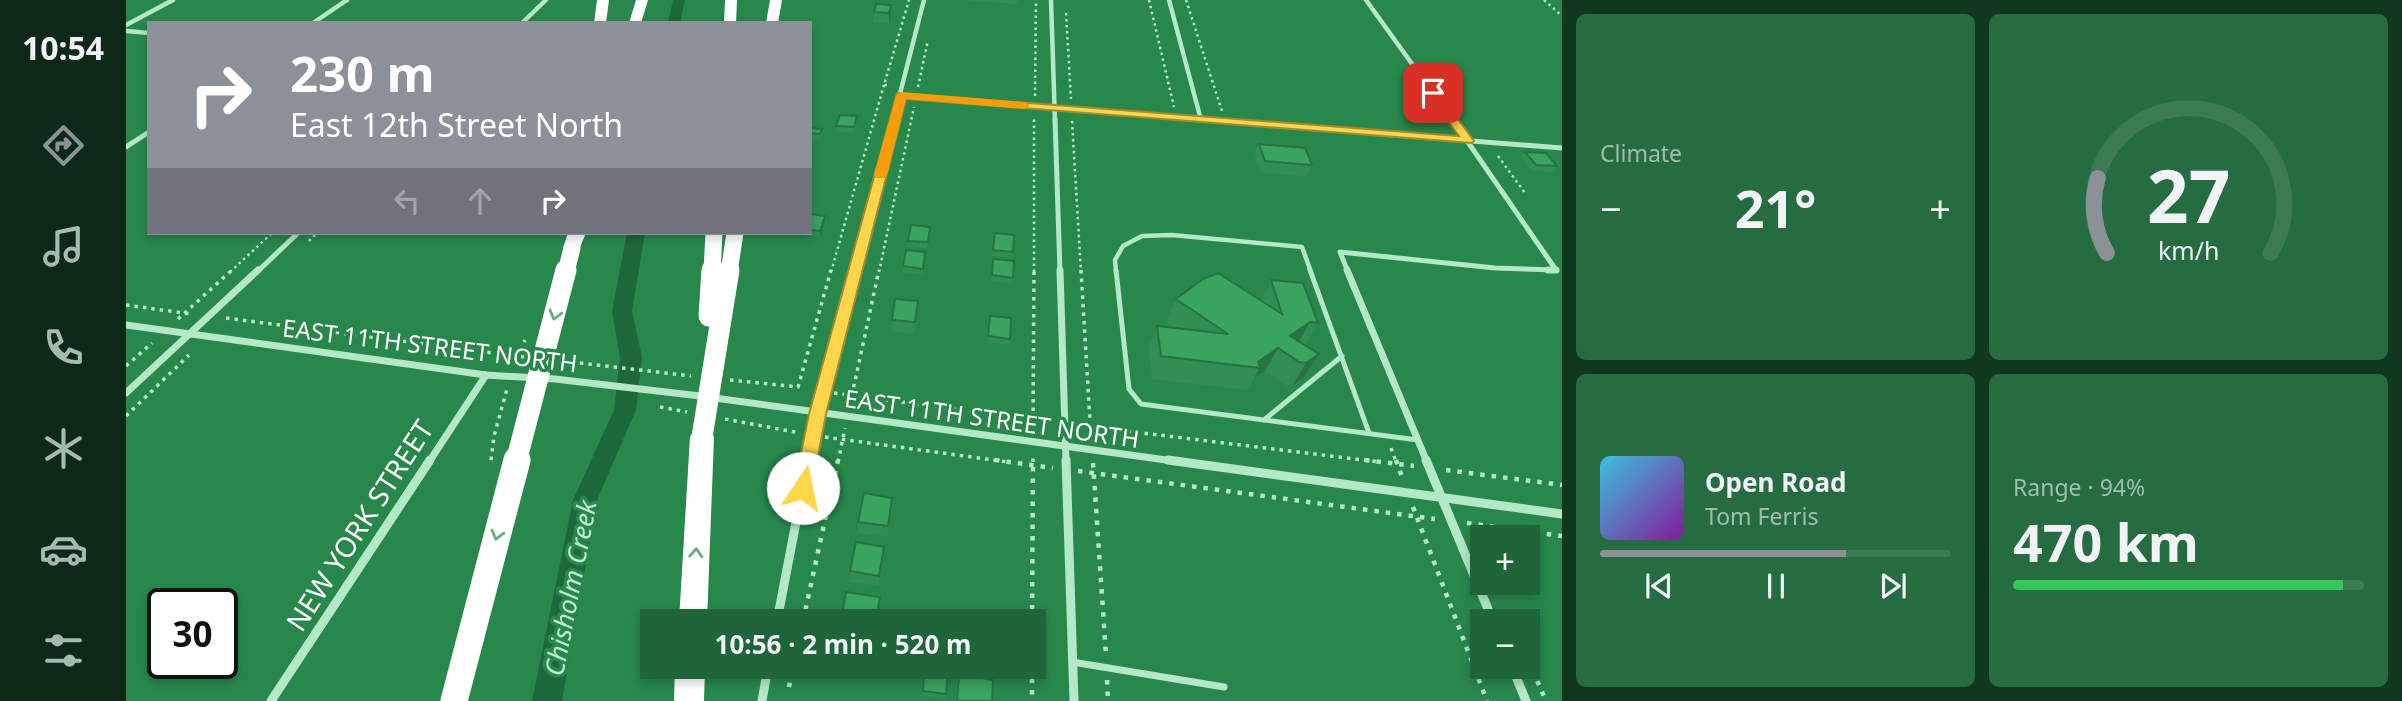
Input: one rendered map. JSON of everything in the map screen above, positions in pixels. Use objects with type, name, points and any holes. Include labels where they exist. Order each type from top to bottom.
[{"type":"highway","points":[[636,21],[642,0]]},
{"type":"highway","points":[[730,21],[731,0]]},
{"type":"highway","points":[[773,19],[775,0]]},
{"type":"highway","points":[[693,609],[698,425],[714,235]]},
{"type":"highway","points":[[698,425],[735,235]]},
{"type":"highway","points":[[454,701],[575,238]]},
{"type":"highway","points":[[689,701],[690,679]]},
{"type":"street","points":[[126,25],[173,0]]},
{"type":"street","points":[[316,21],[347,0]]},
{"type":"street","points":[[524,21],[546,0]]},
{"type":"street","points":[[779,609],[817,414],[901,96],[923,0]]},
{"type":"street","points":[[1051,0],[1074,701]]},
{"type":"street","points":[[1169,0],[1201,120]]},
{"type":"street","points":[[1366,0],[1468,141],[1556,270],[1495,268],[1340,252],[1488,609]]},
{"type":"street","points":[[126,31],[147,33]]},
{"type":"street","points":[[901,96],[1562,148]]},
{"type":"street","points":[[126,147],[147,133]]},
{"type":"street","points":[[126,393],[296,235]]},
{"type":"street","name":"EAST 11TH STREET NORTH","points":[[126,325],[486,374],[555,379],[699,396],[1562,514]]},
{"type":"street","name":"NEW YORK STREET","points":[[271,701],[486,374]]},
{"type":"street","points":[[762,701],[766,679]]},
{"type":"street","points":[[1517,679],[1526,701]]},
{"type":"lane","points":[[1369,433],[1302,247],[1172,235],[1142,236],[1123,246],[1115,260],[1129,389],[1142,404],[1418,440]]},
{"type":"lane","points":[[1264,420],[1342,356]]},
{"type":"lane","points":[[1072,662],[1224,687]]},
{"type":"path","points":[[1032,609],[1036,0]]},
{"type":"path","points":[[1149,0],[1175,109]]},
{"type":"path","points":[[1186,0],[1222,113]]},
{"type":"path","points":[[1544,0],[1562,16]]},
{"type":"path","points":[[1066,13],[1108,701]]},
{"type":"path","points":[[798,387],[884,85]]},
{"type":"path","points":[[806,609],[918,88]]},
{"type":"path","points":[[1035,98],[1071,100]]},
{"type":"path","points":[[1162,108],[1183,110]]},
{"type":"path","points":[[1487,142],[1525,193]]},
{"type":"path","points":[[126,366],[270,235]]},
{"type":"path","points":[[126,305],[492,353]]},
{"type":"path","points":[[586,364],[699,377]]},
{"type":"path","points":[[724,380],[798,387],[1032,420],[1562,485]]},
{"type":"path","points":[[654,405],[698,425]]},
{"type":"path","points":[[722,419],[813,435],[1562,536]]},
{"type":"path","points":[[1386,436],[1487,701]]},
{"type":"path","points":[[789,687],[791,679]]},
{"type":"path","points":[[1031,701],[1032,679]]},
{"type":"path","points":[[1536,679],[1546,701]]},
{"type":"building","points":[[876,4],[891,5],[889,13],[874,12]]},
{"type":"building","points":[[840,115],[857,116],[854,127],[836,126]]},
{"type":"building","points":[[812,128],[822,129],[820,134],[812,133]]},
{"type":"building","points":[[1259,144],[1305,148],[1312,165],[1265,161]]},
{"type":"building","points":[[1525,152],[1546,153],[1557,166],[1536,165]]},
{"type":"building","points":[[812,214],[825,216],[820,231],[812,230]]},
{"type":"building","points":[[911,225],[930,227],[928,242],[908,241]]},
{"type":"building","points":[[995,233],[1014,235],[1013,252],[993,250]]},
{"type":"building","points":[[906,250],[925,252],[923,269],[903,266]]},
{"type":"building","points":[[993,259],[1014,261],[1013,278],[992,275]]},
{"type":"building","points":[[1218,273],[1282,314],[1271,280],[1303,283],[1318,323],[1310,322],[1290,336],[1319,354],[1306,363],[1299,362],[1278,348],[1258,362],[1260,368],[1161,356],[1157,326],[1228,334],[1176,299],[1203,279]]},
{"type":"building","points":[[895,299],[918,301],[915,322],[892,320]]},
{"type":"building","points":[[990,316],[1011,318],[1010,339],[988,336]]},
{"type":"building","points":[[864,493],[892,498],[888,526],[858,522]]},
{"type":"building","points":[[856,542],[884,547],[879,576],[850,571]]},
{"type":"building","points":[[846,592],[880,597],[878,609],[843,609]]},
{"type":"building","points":[[924,679],[947,679],[946,694],[923,691]]},
{"type":"building","points":[[959,679],[993,680],[992,701],[957,701]]},
{"type":"waterway","name":"Chisholm Creek","points":[[674,21],[679,0]]},
{"type":"waterway","name":"Chisholm Creek","points":[[547,701],[585,500],[625,410],[631,357],[622,311],[636,235]]},
{"type":"slow traffic","points":[[880,175],[901,96],[1025,105]]},
{"type":"route","points":[[803,488],[817,414],[901,96],[1468,141],[1433,93]]}]
